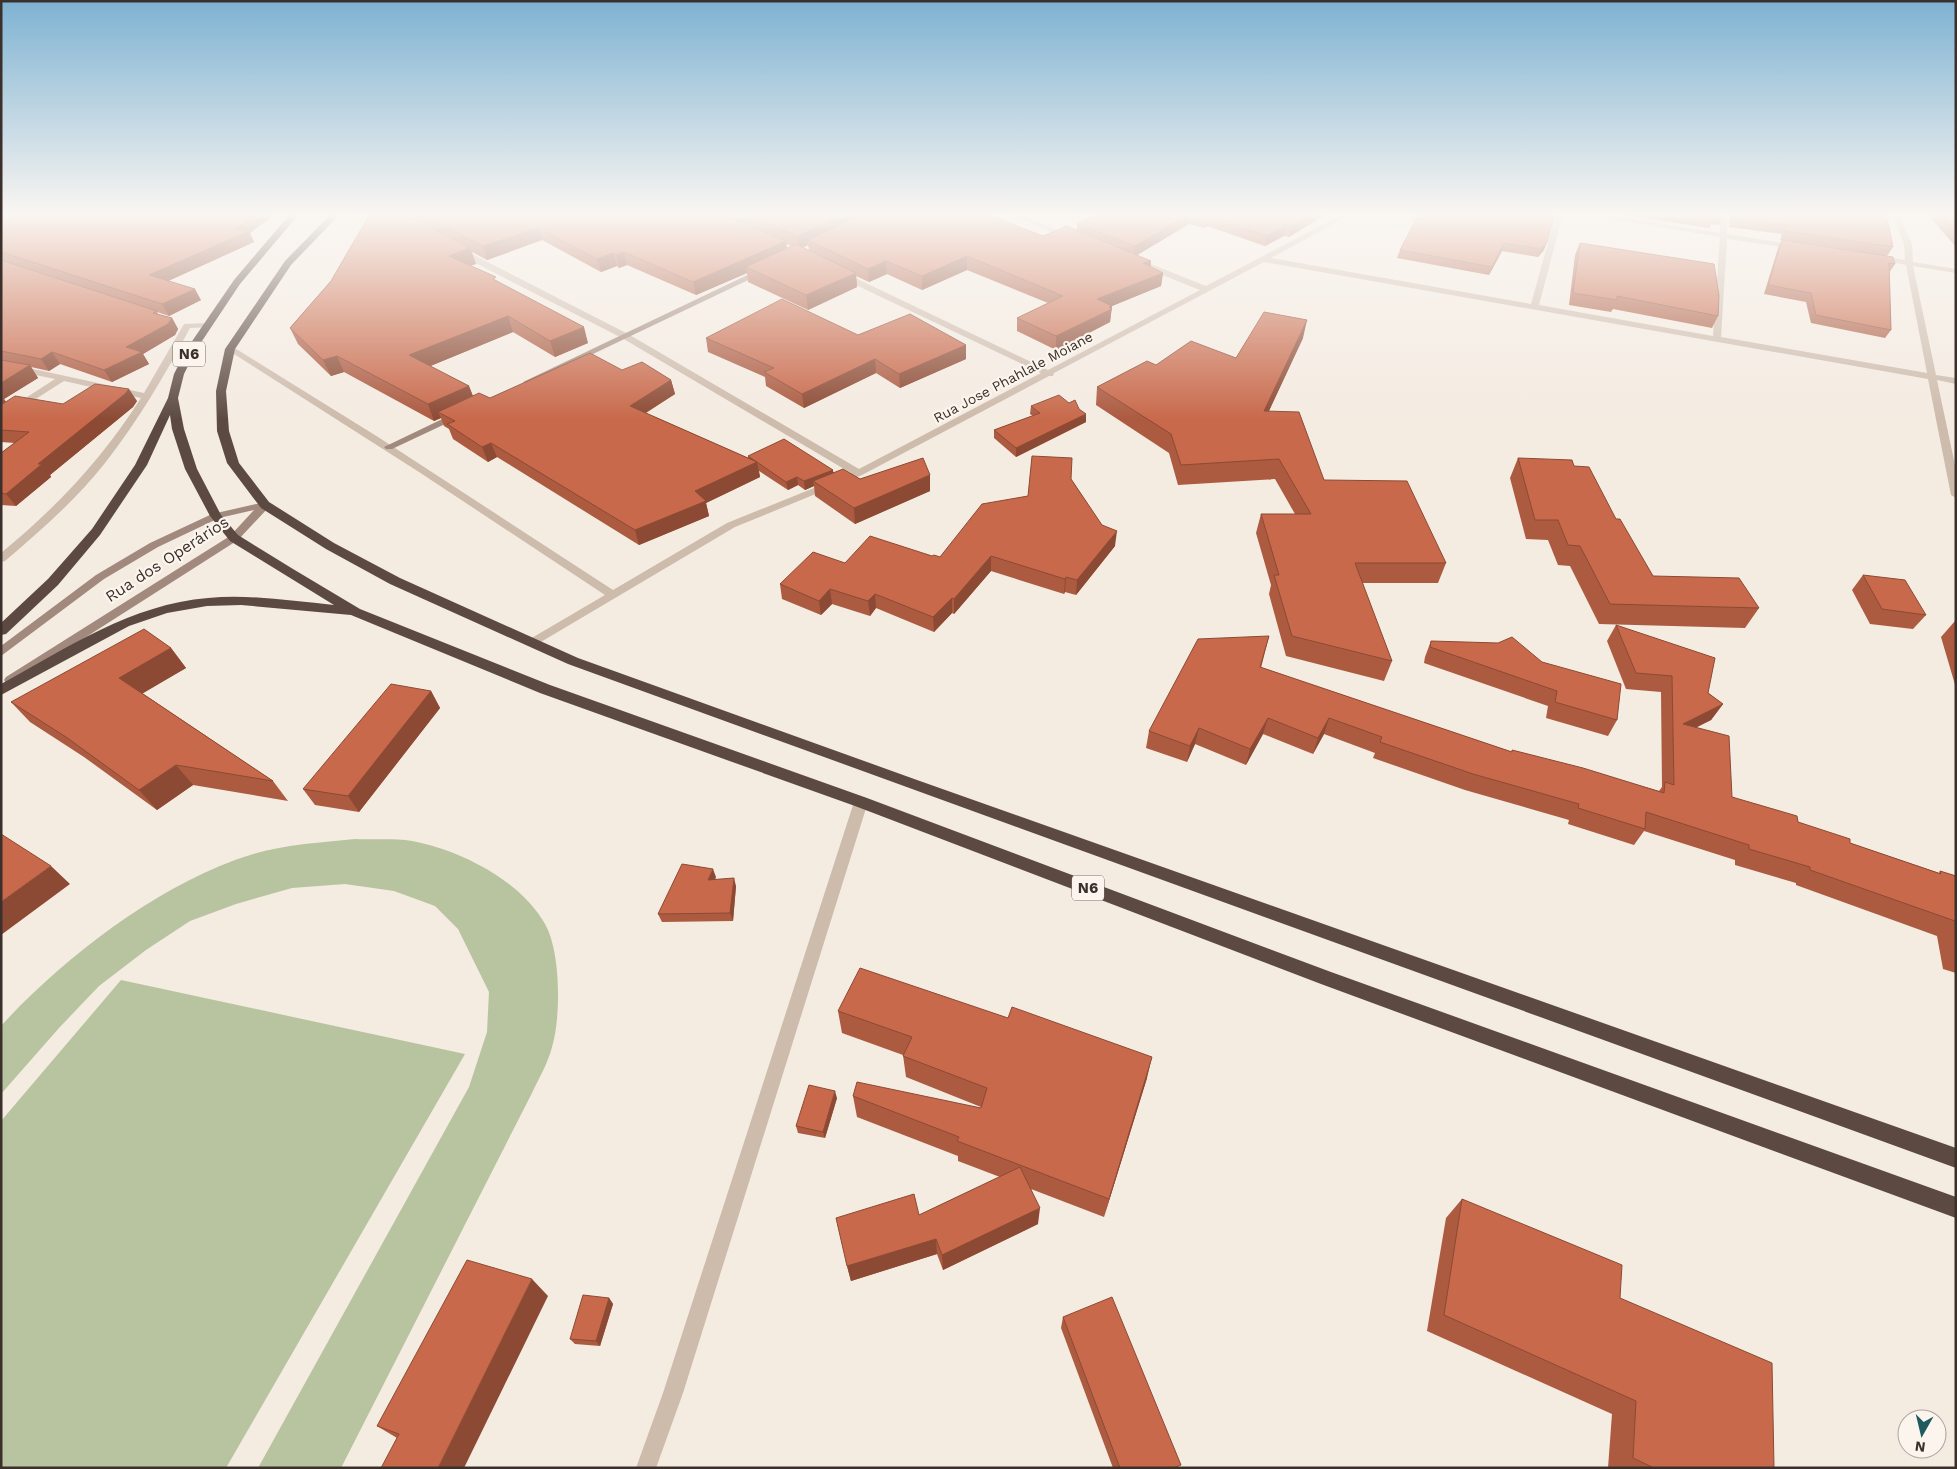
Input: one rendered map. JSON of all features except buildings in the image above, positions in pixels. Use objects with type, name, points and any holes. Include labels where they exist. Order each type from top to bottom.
[{"type":"highway","name":"N6","points":[[237,283],[191,350],[179,374],[173,398],[178,429],[191,469],[216,516],[234,538],[355,612],[545,689],[861,802],[1336,981],[1956,1208]]},
{"type":"highway","name":"N6","points":[[275,283],[230,349],[221,391],[223,431],[233,463],[265,505],[330,546],[395,581],[573,661],[1956,1158]]},
{"type":"highway","points":[[1,631],[53,582],[96,532],[141,465],[173,398]]},
{"type":"highway","points":[[1,690],[124,623],[165,609],[206,602],[241,601],[355,612]]},
{"type":"street","points":[[521,283],[625,336],[859,473]]},
{"type":"street","points":[[520,385],[740,283]]},
{"type":"street","points":[[856,283],[1050,374]]},
{"type":"street","points":[[1189,283],[1208,290]]},
{"type":"street","name":"Rua Jose Phahlale Moiane","points":[[534,642],[732,525],[859,473],[1221,283]]},
{"type":"street","points":[[1393,283],[1956,381]]},
{"type":"street","points":[[1534,308],[1541,283]]},
{"type":"street","points":[[1717,340],[1721,283]]},
{"type":"street","points":[[1913,283],[1956,495]]},
{"type":"street","points":[[1,559],[49,519],[113,446],[146,396],[182,324],[208,324]]},
{"type":"street","points":[[230,349],[388,447],[612,595]]},
{"type":"street","points":[[1,365],[146,396]]},
{"type":"street","points":[[1,418],[64,378]]},
{"type":"street","points":[[388,447],[467,410]]},
{"type":"street","name":"Rua dos Operários","points":[[1,652],[100,577],[154,545],[216,516],[265,505]]},
{"type":"street","name":"Rua dos Operários","points":[[1,686],[234,538],[265,505]]},
{"type":"street","points":[[646,1468],[673,1393],[861,802]]},
{"type":"green space","points":[[355,839],[391,839],[430,845],[487,869],[520,894],[534,908],[545,924],[554,951],[558,985],[555,1034],[546,1065],[341,1468],[258,1468],[469,1087],[487,1032],[489,992],[458,929],[435,906],[394,891],[345,884],[292,888],[236,904],[190,921],[146,950],[99,986],[1,1094],[1,1026],[51,977],[109,930],[171,890],[203,873],[235,860],[265,851],[295,845]]},
{"type":"green space","points":[[121,980],[465,1054],[226,1468],[1,1468],[1,1121]]}]
